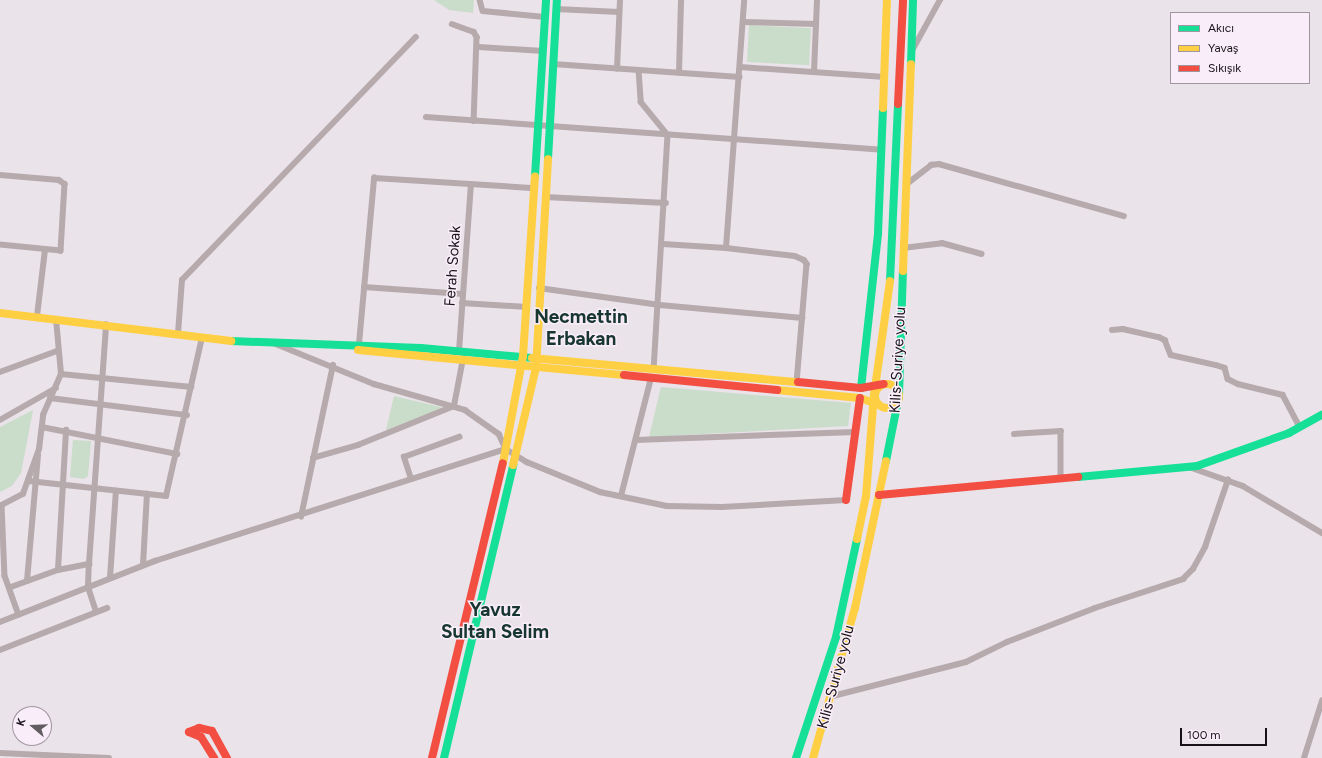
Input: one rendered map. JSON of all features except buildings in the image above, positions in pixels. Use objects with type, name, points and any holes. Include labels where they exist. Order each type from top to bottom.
[{"type":"main road","points":[[432,758],[506,449],[524,356],[546,0]]},
{"type":"main road","points":[[444,758],[514,454],[536,368],[539,288],[557,0]]},
{"type":"main road","points":[[861,388],[878,233],[887,0]]},
{"type":"main road","points":[[796,758],[836,637],[866,496],[890,290],[903,0]]},
{"type":"main road","name":"Kilis-Suriye yolu","points":[[813,758],[833,696],[879,496],[900,396],[903,248],[913,0]]},
{"type":"main road","points":[[0,313],[37,316],[202,338],[271,342],[326,342],[359,344],[524,356],[861,388],[880,385],[895,386],[900,396],[891,408],[876,401],[860,398],[348,349],[326,342]]},
{"type":"main road","points":[[846,500],[860,398]]},
{"type":"main road","points":[[879,496],[1186,467],[1224,457],[1300,427],[1322,415]]},
{"type":"main road","points":[[214,758],[201,737],[189,732],[199,728],[212,731],[227,758]]},
{"type":"street","points":[[480,0],[483,11],[546,17]]},
{"type":"street","points":[[617,69],[620,0]]},
{"type":"street","points":[[679,73],[681,0]]},
{"type":"street","points":[[726,248],[736,139],[744,0]]},
{"type":"street","points":[[814,72],[817,0]]},
{"type":"street","points":[[911,53],[940,0]]},
{"type":"street","points":[[556,9],[619,12]]},
{"type":"street","points":[[743,22],[816,24]]},
{"type":"street","points":[[452,24],[474,32],[478,47],[474,121]]},
{"type":"street","points":[[178,334],[182,280],[416,37]]},
{"type":"street","points":[[478,47],[543,51]]},
{"type":"street","points":[[553,64],[740,77]]},
{"type":"street","points":[[740,67],[885,77]]},
{"type":"street","points":[[639,70],[641,102],[668,135],[660,305],[654,369]]},
{"type":"street","points":[[426,117],[882,150]]},
{"type":"street","points":[[906,184],[931,165],[940,164],[1124,216]]},
{"type":"street","points":[[0,175],[59,180],[65,184],[61,251],[0,245]]},
{"type":"street","points":[[359,344],[374,178],[535,188]]},
{"type":"street","name":"Ferah Sokak","points":[[459,351],[471,184]]},
{"type":"street","points":[[545,197],[666,203]]},
{"type":"street","points":[[903,248],[942,243],[982,254]]},
{"type":"street","points":[[663,244],[726,248],[795,256],[804,260],[807,264],[797,382]]},
{"type":"street","points":[[37,316],[45,250]]},
{"type":"street","points":[[364,287],[463,294]]},
{"type":"street","points":[[539,288],[660,305],[802,318]]},
{"type":"street","points":[[462,303],[527,307]]},
{"type":"street","points":[[27,581],[42,427],[50,398],[56,388],[61,374],[57,351],[56,319]]},
{"type":"street","points":[[96,612],[88,586],[92,487],[102,402],[106,325]]},
{"type":"street","points":[[1112,330],[1123,329],[1159,338],[1164,340],[1171,355],[1225,368],[1228,379],[1238,384],[1283,395],[1300,427]]},
{"type":"street","points":[[29,481],[37,480],[64,482],[116,491],[166,496],[187,415],[191,387],[202,338]]},
{"type":"street","points":[[271,342],[307,358],[333,365],[374,384],[454,406],[490,426],[500,434],[506,449],[514,454],[568,479],[621,496],[667,506],[722,507],[846,500]]},
{"type":"street","points":[[0,372],[57,351]]},
{"type":"street","points":[[454,406],[463,359]]},
{"type":"street","points":[[301,517],[333,365]]},
{"type":"street","points":[[61,374],[191,387]]},
{"type":"street","points":[[621,496],[651,378]]},
{"type":"street","points":[[0,420],[56,388]]},
{"type":"street","points":[[50,398],[102,402],[187,415]]},
{"type":"street","points":[[313,458],[358,445],[454,406]]},
{"type":"street","points":[[42,427],[97,436],[176,454]]},
{"type":"street","points":[[58,570],[66,430]]},
{"type":"street","points":[[1014,434],[1061,431],[1061,478]]},
{"type":"street","points":[[636,440],[855,432]]},
{"type":"street","points":[[411,479],[404,457],[459,437]]},
{"type":"street","points":[[19,615],[11,587],[5,576],[1,543],[1,506],[23,494],[29,481],[39,449]]},
{"type":"street","points":[[0,622],[143,565],[301,517],[411,479],[506,449]]},
{"type":"street","points":[[1186,467],[1228,480],[1322,533]]},
{"type":"street","points":[[833,696],[966,662],[1007,642],[1095,608],[1183,579],[1193,570],[1205,546],[1228,480]]},
{"type":"street","points":[[110,578],[116,491]]},
{"type":"street","points":[[143,565],[147,494]]},
{"type":"street","points":[[11,587],[58,570],[89,564]]},
{"type":"street","points":[[0,650],[107,608]]},
{"type":"street","points":[[1304,758],[1322,702]]},
{"type":"street","points":[[0,753],[109,758]]},
{"type":"green space","points":[[434,0],[474,0],[473,13],[449,10]]},
{"type":"green space","points":[[749,25],[811,28],[809,65],[747,62]]},
{"type":"green space","points":[[661,387],[851,403],[848,426],[649,437]]},
{"type":"green space","points":[[394,396],[441,407],[441,409],[386,430]]},
{"type":"green space","points":[[33,410],[21,473],[12,486],[0,492],[0,427]]},
{"type":"green space","points":[[73,440],[91,441],[88,476],[84,479],[70,477]]},
{"type":"traffic: fast","points":[[535,176],[546,0]]},
{"type":"traffic: fast","points":[[548,159],[557,0]]},
{"type":"traffic: fast","points":[[911,64],[913,0]]},
{"type":"traffic: fast","points":[[890,281],[898,104]]},
{"type":"traffic: fast","points":[[861,388],[878,233],[883,108]]},
{"type":"traffic: fast","points":[[886,461],[899,396],[903,271]]},
{"type":"traffic: fast","points":[[231,341],[421,348],[532,358]]},
{"type":"traffic: fast","points":[[1078,477],[1197,466],[1289,433],[1322,415]]},
{"type":"traffic: fast","points":[[444,758],[513,465]]},
{"type":"traffic: fast","points":[[796,758],[836,637],[857,539]]},
{"type":"traffic: slow","points":[[883,108],[887,0]]},
{"type":"traffic: slow","points":[[903,271],[911,64]]},
{"type":"traffic: slow","points":[[513,465],[536,368],[548,159]]},
{"type":"traffic: slow","points":[[503,463],[523,356],[535,176]]},
{"type":"traffic: slow","points":[[857,539],[866,496],[874,395],[890,281]]},
{"type":"traffic: slow","points":[[0,313],[231,341]]},
{"type":"traffic: slow","points":[[358,350],[624,375]]},
{"type":"traffic: slow","points":[[532,358],[798,382]]},
{"type":"traffic: slow","points":[[887,384],[896,387],[899,396],[896,405],[887,408],[878,405],[875,396],[878,387],[887,384]]},
{"type":"traffic: slow","points":[[777,390],[860,398],[879,405]]},
{"type":"traffic: slow","points":[[813,758],[855,608],[886,461]]},
{"type":"traffic: jam","points":[[898,104],[903,0]]},
{"type":"traffic: jam","points":[[624,375],[777,390]]},
{"type":"traffic: jam","points":[[798,382],[861,388],[884,384]]},
{"type":"traffic: jam","points":[[846,500],[860,398]]},
{"type":"traffic: jam","points":[[432,758],[503,463]]},
{"type":"traffic: jam","points":[[879,495],[1078,477]]},
{"type":"traffic: jam","points":[[189,732],[199,728],[212,731],[227,758]]},
{"type":"traffic: jam","points":[[189,732],[201,737],[214,758]]},
{"type":"district","name":"Necmettin Erbakan","points":[[581,328]]},
{"type":"district","name":"Yavuz Sultan Selim","points":[[495,621]]}]
